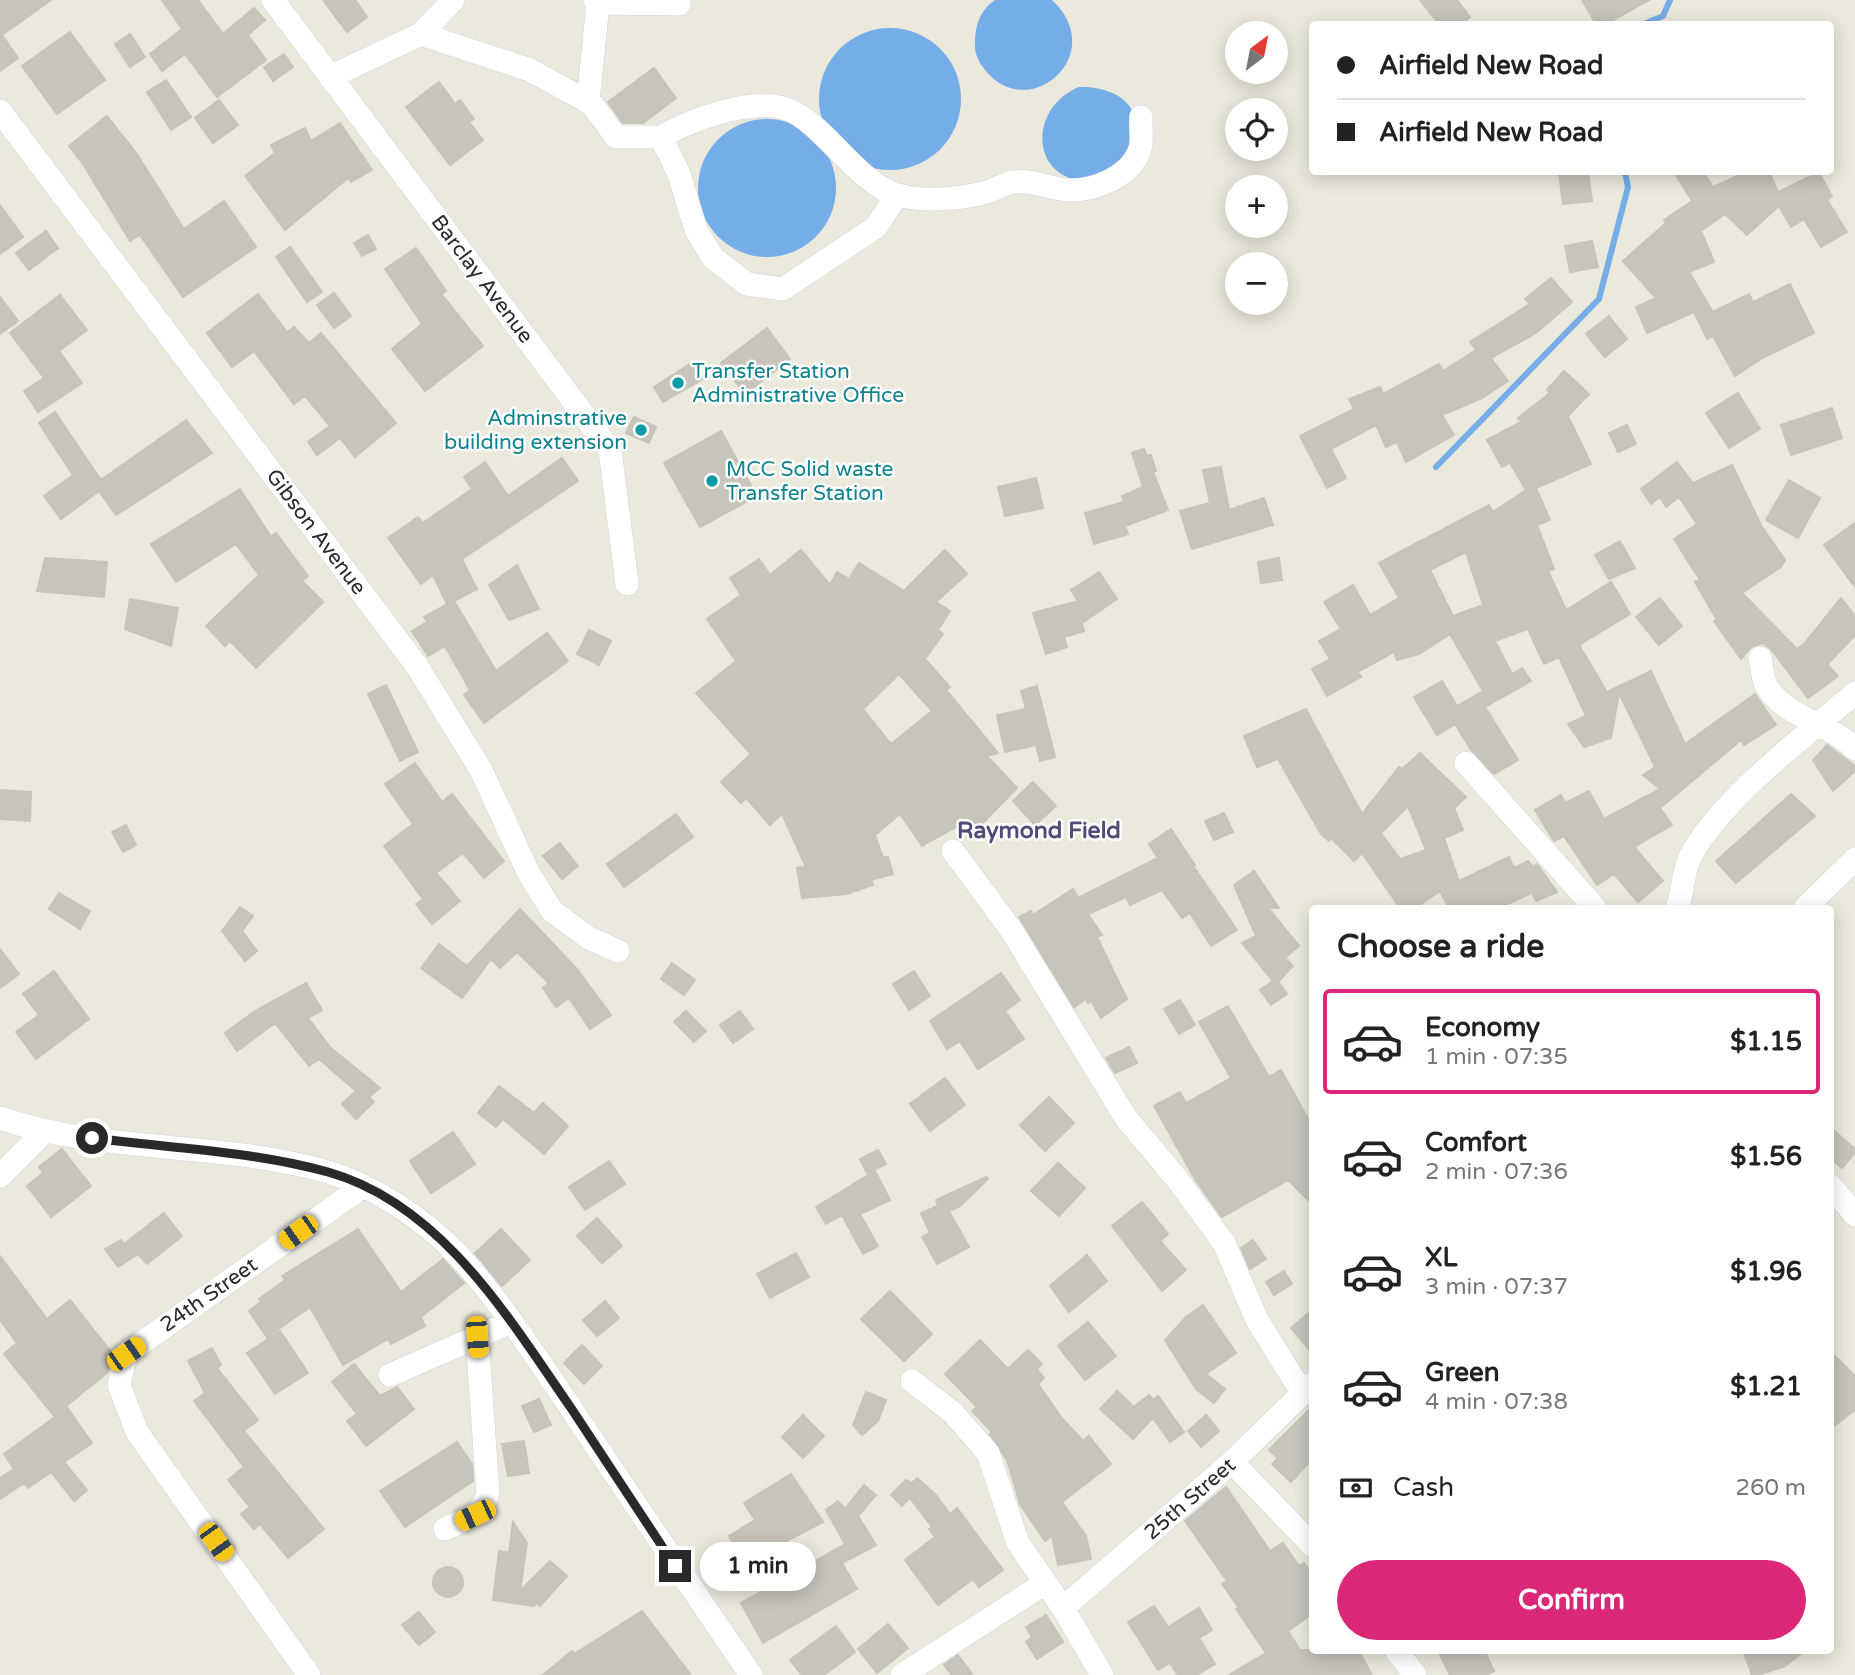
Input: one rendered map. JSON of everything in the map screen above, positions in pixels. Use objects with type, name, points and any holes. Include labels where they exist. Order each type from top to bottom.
[{"type":"street","name":"Barclay Avenue","points":[[273,0],[610,450],[627,584]]},
{"type":"street","points":[[330,78],[421,34],[453,0]]},
{"type":"street","points":[[588,102],[596,2],[679,4]]},
{"type":"street","points":[[421,34],[530,70],[588,102],[616,137],[661,137],[702,117],[730,110],[784,108],[814,128],[839,154],[897,195],[956,197],[984,193],[1012,182],[1036,182],[1062,190],[1095,188],[1124,172],[1140,149],[1140,117]]},
{"type":"street","name":"Gibson Avenue","points":[[0,111],[417,666],[481,770],[527,872],[552,911],[565,924],[589,939],[618,951]]},
{"type":"street","points":[[661,137],[679,174],[696,230],[713,258],[747,284],[783,289],[876,227],[897,195]]},
{"type":"street","points":[[1760,657],[1765,684],[1783,704],[1846,739],[1855,749]]},
{"type":"street","points":[[1677,905],[1681,897],[1682,876],[1691,855],[1720,814],[1855,693]]},
{"type":"street","points":[[1466,763],[1592,905]]},
{"type":"street","points":[[953,851],[1012,931],[1126,1118],[1177,1179],[1224,1243],[1258,1320],[1308,1389]]},
{"type":"street","points":[[1808,905],[1855,859]]},
{"type":"street","points":[[0,1118],[43,1133],[278,1161],[329,1172],[401,1209],[456,1254],[511,1322],[751,1675]]},
{"type":"street","points":[[0,1176],[43,1133]]},
{"type":"street","name":"24th Street","points":[[309,1675],[137,1432],[119,1385],[120,1370],[126,1354],[362,1187]]},
{"type":"street","points":[[1834,1190],[1855,1215]]},
{"type":"street","points":[[390,1375],[511,1322]]},
{"type":"street","points":[[445,1529],[475,1515],[485,1505],[488,1493],[477,1337]]},
{"type":"street","points":[[912,1381],[952,1412],[988,1453],[1018,1543],[1063,1608],[1102,1675]]},
{"type":"street","name":"25th Street","points":[[1063,1608],[1232,1462],[1308,1389]]},
{"type":"street","points":[[1232,1462],[1309,1542]]},
{"type":"street","points":[[902,1675],[1044,1584]]},
{"type":"street","points":[[1399,1654],[1415,1675]]},
{"type":"water","points":[[995,0],[1052,0],[1068,21],[1072,41],[1068,60],[1057,76],[1041,86],[1023,90],[1004,85],[986,71],[976,54],[975,36],[983,13]]},
{"type":"water","points":[[890,28],[917,33],[941,48],[956,72],[961,99],[956,126],[941,150],[917,165],[890,170],[863,165],[839,150],[824,126],[819,99],[824,72],[839,48],[863,33]]},
{"type":"water","points":[[1079,87],[1097,88],[1123,99],[1134,113],[1136,123],[1134,139],[1124,167],[1082,180],[1061,174],[1050,164],[1042,137],[1052,108],[1063,96]]},
{"type":"water","points":[[767,119],[793,124],[816,139],[831,162],[836,188],[831,214],[816,237],[793,252],[767,257],[741,252],[718,237],[703,214],[698,188],[703,162],[718,139],[741,124]]},
{"type":"building","points":[[0,0],[51,0],[2,35],[18,58],[0,71]]},
{"type":"building","points":[[162,0],[198,0],[223,34],[254,8],[265,20],[248,35],[266,60],[217,97],[185,54],[162,71],[150,54],[182,29]]},
{"type":"building","points":[[323,0],[355,0],[367,17],[347,32]]},
{"type":"building","points":[[1420,0],[1457,0],[1470,17],[1465,21],[1437,21]]},
{"type":"building","points":[[1582,0],[1649,0],[1611,21],[1594,21]]},
{"type":"building","points":[[70,32],[105,80],[57,114],[22,66]]},
{"type":"building","points":[[130,34],[145,57],[130,67],[115,44]]},
{"type":"building","points":[[284,54],[293,67],[273,81],[264,67]]},
{"type":"building","points":[[654,68],[676,98],[643,123],[623,123],[608,102]]},
{"type":"building","points":[[166,80],[191,117],[171,130],[147,92]]},
{"type":"building","points":[[439,82],[455,104],[460,100],[474,119],[469,122],[483,140],[450,165],[406,107]]},
{"type":"building","points":[[219,100],[238,125],[213,143],[195,118]]},
{"type":"building","points":[[107,116],[137,154],[184,229],[224,201],[256,247],[183,297],[140,235],[130,241],[69,146]]},
{"type":"building","points":[[340,123],[372,170],[351,182],[348,178],[285,230],[245,176],[275,153],[271,145],[305,128],[311,141]]},
{"type":"building","points":[[1559,175],[1588,175],[1592,201],[1563,204]]},
{"type":"building","points":[[1676,175],[1705,175],[1713,187],[1739,175],[1770,175],[1778,192],[1813,175],[1821,175],[1832,197],[1827,200],[1847,232],[1821,247],[1804,219],[1791,227],[1779,206],[1747,235],[1725,214],[1701,231],[1714,262],[1689,272],[1713,312],[1749,294],[1753,302],[1790,284],[1814,333],[1764,357],[1735,376],[1713,336],[1707,339],[1694,312],[1647,333],[1636,307],[1656,298],[1623,261],[1666,223],[1664,220],[1692,201]]},
{"type":"building","points":[[0,205],[23,237],[0,254]]},
{"type":"building","points":[[46,231],[58,248],[29,270],[16,253]]},
{"type":"building","points":[[368,235],[376,249],[362,256],[354,243]]},
{"type":"building","points":[[1592,241],[1598,267],[1570,272],[1565,246]]},
{"type":"building","points":[[290,247],[322,292],[307,302],[276,257]]},
{"type":"building","points":[[416,248],[446,291],[441,294],[483,346],[425,391],[392,349],[422,324],[385,269]]},
{"type":"building","points":[[1551,278],[1572,302],[1536,333],[1491,358],[1508,381],[1482,398],[1442,415],[1454,435],[1406,462],[1397,442],[1386,447],[1376,425],[1331,449],[1346,478],[1327,488],[1300,436],[1354,409],[1349,399],[1380,387],[1383,394],[1439,364],[1443,371],[1476,350],[1470,342],[1530,304],[1525,299]]},
{"type":"building","points":[[334,293],[351,316],[334,328],[317,305]]},
{"type":"building","points":[[258,294],[287,332],[294,327],[309,343],[321,333],[396,423],[355,457],[340,438],[317,455],[308,442],[330,426],[305,396],[294,404],[254,351],[232,367],[207,333]]},
{"type":"building","points":[[60,295],[87,330],[59,351],[82,383],[38,412],[24,391],[44,378],[10,333]]},
{"type":"building","points":[[0,297],[18,321],[0,334]]},
{"type":"building","points":[[1609,316],[1627,339],[1605,357],[1586,334]]},
{"type":"building","points":[[767,328],[790,359],[745,394],[721,363]]},
{"type":"building","name":"Transfer Station Administrative Office","points":[[693,362],[703,379],[663,402],[654,387]]},
{"type":"building","points":[[1564,371],[1589,394],[1568,416],[1591,464],[1536,488],[1550,520],[1537,525],[1554,569],[1548,571],[1566,610],[1611,582],[1630,614],[1579,645],[1607,692],[1651,671],[1685,744],[1755,694],[1776,725],[1744,745],[1741,740],[1660,808],[1672,825],[1634,847],[1663,881],[1638,902],[1614,874],[1597,885],[1564,836],[1554,841],[1535,810],[1561,795],[1565,803],[1589,791],[1604,819],[1660,789],[1643,775],[1655,767],[1619,693],[1611,738],[1584,747],[1568,724],[1586,716],[1559,657],[1544,664],[1528,629],[1495,641],[1512,674],[1522,668],[1531,681],[1485,707],[1518,760],[1494,774],[1471,750],[1455,724],[1437,735],[1414,697],[1442,681],[1457,706],[1483,691],[1450,634],[1419,654],[1397,660],[1394,652],[1358,672],[1361,677],[1327,696],[1312,669],[1330,659],[1319,641],[1341,629],[1324,602],[1353,585],[1370,615],[1399,598],[1379,563],[1489,505],[1493,512],[1526,490],[1510,463],[1502,467],[1487,440],[1521,422],[1518,418],[1550,393],[1547,390]],"holes":[[[1466,552],[1483,605],[1453,616],[1430,570]]]},
{"type":"building","points":[[1738,393],[1760,429],[1729,448],[1706,413]]},
{"type":"building","points":[[1832,408],[1842,438],[1791,455],[1781,425]]},
{"type":"building","points":[[55,412],[101,480],[186,420],[212,453],[116,515],[99,491],[61,519],[44,496],[73,475],[39,423]]},
{"type":"building","name":"Adminstrative building extension","points":[[634,417],[656,427],[649,443],[626,433]]},
{"type":"building","points":[[1627,425],[1636,444],[1618,452],[1609,433]]},
{"type":"building","name":"MCC Solid waste Transfer Station","points":[[721,431],[757,496],[700,527],[664,463]]},
{"type":"building","points":[[1144,449],[1147,456],[1151,455],[1156,471],[1153,472],[1168,510],[1125,526],[1128,534],[1094,544],[1085,513],[1124,502],[1122,496],[1143,487],[1132,453]]},
{"type":"building","points":[[562,458],[578,481],[462,559],[477,589],[454,601],[496,671],[547,633],[568,661],[484,723],[464,695],[470,690],[445,646],[428,656],[412,631],[427,622],[424,617],[447,604],[433,575],[421,584],[388,538],[418,517],[423,523],[472,489],[464,477],[485,462],[508,496]]},
{"type":"building","points":[[1677,462],[1693,483],[1732,465],[1762,527],[1785,560],[1781,567],[1742,593],[1797,649],[1841,598],[1855,616],[1855,635],[1827,665],[1838,676],[1808,698],[1771,649],[1762,643],[1751,647],[1741,659],[1714,621],[1717,620],[1695,582],[1700,580],[1674,539],[1697,524],[1679,497],[1666,507],[1660,497],[1651,504],[1641,489]]},
{"type":"building","points":[[1221,467],[1229,510],[1264,498],[1273,525],[1192,549],[1180,511],[1210,503],[1203,470]]},
{"type":"building","points":[[1036,478],[1043,508],[1005,516],[998,487]]},
{"type":"building","points":[[1789,480],[1820,498],[1798,538],[1766,520]]},
{"type":"building","points":[[240,489],[271,537],[276,533],[308,576],[302,581],[323,602],[256,668],[230,641],[225,646],[206,626],[259,575],[236,544],[176,582],[151,544]]},
{"type":"building","points":[[1855,523],[1855,587],[1824,545]]},
{"type":"building","points":[[1620,541],[1635,568],[1609,579],[1595,555]]},
{"type":"building","points":[[801,550],[830,585],[837,572],[849,579],[859,563],[904,591],[945,550],[967,574],[936,602],[950,611],[938,630],[943,634],[925,659],[950,687],[946,690],[998,753],[987,756],[1017,788],[975,831],[965,822],[922,846],[900,814],[875,835],[883,858],[888,857],[893,874],[871,880],[873,885],[847,894],[802,898],[797,868],[806,867],[782,814],[770,825],[746,798],[741,803],[721,782],[751,754],[696,693],[736,661],[707,619],[741,595],[730,578],[759,559],[770,575]],"holes":[[[899,674],[932,711],[891,744],[863,709]]]},
{"type":"building","points":[[45,558],[107,562],[104,597],[37,591]]},
{"type":"building","points":[[1279,558],[1282,580],[1261,583],[1258,562]]},
{"type":"building","points":[[517,565],[539,609],[509,620],[489,585]]},
{"type":"building","points":[[1099,572],[1117,599],[1082,623],[1084,631],[1064,637],[1067,647],[1046,654],[1033,613],[1078,601],[1071,590]]},
{"type":"building","points":[[1660,598],[1682,626],[1659,645],[1636,617]]},
{"type":"building","points":[[130,599],[178,608],[171,646],[125,629]]},
{"type":"building","points":[[589,630],[611,641],[599,665],[577,654]]},
{"type":"building","points":[[386,685],[418,752],[400,761],[368,694]]},
{"type":"building","points":[[1037,686],[1055,757],[1040,761],[1036,745],[1005,752],[997,715],[1026,709],[1021,691]]},
{"type":"building","points":[[1306,709],[1362,814],[1399,767],[1402,769],[1420,753],[1466,797],[1454,808],[1463,830],[1444,838],[1459,881],[1509,857],[1514,868],[1528,861],[1533,867],[1537,864],[1557,892],[1536,901],[1532,893],[1506,905],[1447,905],[1440,891],[1419,905],[1398,905],[1362,853],[1354,861],[1331,838],[1329,841],[1321,834],[1278,759],[1257,767],[1244,736]],"holes":[[[1408,806],[1426,850],[1400,859],[1381,833]]]},
{"type":"building","points":[[1827,745],[1855,766],[1855,771],[1833,791],[1813,760]]},
{"type":"building","points":[[415,763],[442,802],[452,794],[504,861],[484,878],[463,853],[436,873],[460,901],[432,924],[416,904],[423,899],[384,846],[413,824],[385,784]]},
{"type":"building","points":[[1033,782],[1056,806],[1035,825],[1013,801]]},
{"type":"building","points":[[0,790],[31,792],[30,821],[0,819]]},
{"type":"building","points":[[1791,794],[1815,816],[1736,883],[1716,861]]},
{"type":"building","points":[[1224,813],[1233,832],[1214,840],[1205,821]]},
{"type":"building","points":[[676,814],[693,837],[624,887],[607,864]]},
{"type":"building","points":[[126,825],[136,845],[123,852],[112,832]]},
{"type":"building","points":[[1171,829],[1237,930],[1211,946],[1190,913],[1182,918],[1162,890],[1130,905],[1126,897],[1088,914],[1102,935],[1097,937],[1127,999],[1101,1018],[1091,1001],[1088,1003],[1086,999],[1074,1007],[1019,917],[1031,911],[1033,915],[1073,889],[1078,898],[1158,858],[1149,844]]},
{"type":"building","points":[[560,843],[578,866],[562,879],[543,856]]},
{"type":"building","points":[[1254,871],[1279,908],[1268,908],[1299,946],[1285,958],[1293,966],[1278,982],[1287,994],[1271,1005],[1260,990],[1273,981],[1242,943],[1256,936],[1234,885]]},
{"type":"building","points":[[59,893],[90,911],[80,929],[49,909]]},
{"type":"building","points":[[240,907],[253,916],[242,931],[257,951],[245,961],[222,931]]},
{"type":"building","points":[[520,909],[576,968],[611,1015],[590,1029],[569,998],[556,1007],[543,988],[549,983],[517,952],[500,968],[491,959],[462,998],[421,968],[439,944],[467,966]]},
{"type":"building","points":[[0,949],[19,974],[0,988]]},
{"type":"building","points":[[672,963],[695,980],[684,995],[661,979]]},
{"type":"building","points":[[54,971],[89,1019],[36,1059],[16,1032],[39,1015],[23,994]]},
{"type":"building","points":[[914,971],[930,996],[909,1010],[893,984]]},
{"type":"building","points":[[1001,973],[1020,1000],[1005,1011],[1024,1039],[978,1069],[960,1041],[947,1049],[930,1021]]},
{"type":"building","points":[[306,983],[322,1010],[308,1018],[331,1048],[380,1088],[369,1097],[374,1102],[356,1119],[342,1104],[356,1091],[319,1059],[309,1066],[275,1023],[237,1051],[225,1033],[255,1011]]},
{"type":"building","points":[[1180,1000],[1195,1025],[1179,1034],[1164,1009]]},
{"type":"building","points":[[1228,1006],[1269,1077],[1281,1070],[1309,1121],[1309,1201],[1288,1180],[1222,1217],[1196,1181],[1154,1106],[1180,1092],[1186,1103],[1231,1078],[1199,1022]]},
{"type":"building","points":[[686,1011],[706,1031],[694,1042],[674,1022]]},
{"type":"building","points":[[740,1011],[753,1029],[733,1043],[720,1025]]},
{"type":"building","points":[[1129,1047],[1137,1063],[1115,1073],[1106,1058]]},
{"type":"building","points":[[945,1078],[965,1105],[930,1131],[910,1104]]},
{"type":"building","points":[[499,1086],[534,1113],[543,1103],[568,1126],[544,1154],[503,1119],[496,1127],[478,1113]]},
{"type":"building","points":[[1049,1097],[1074,1123],[1045,1151],[1020,1125]]},
{"type":"building","points":[[1834,1131],[1855,1149],[1855,1153],[1842,1168],[1834,1161]]},
{"type":"building","points":[[453,1132],[475,1164],[431,1193],[410,1161]]},
{"type":"building","points":[[62,1149],[91,1186],[51,1217],[27,1186],[43,1173],[39,1167]]},
{"type":"building","points":[[878,1150],[886,1164],[867,1173],[860,1159]]},
{"type":"building","points":[[609,1161],[625,1184],[585,1210],[569,1187]]},
{"type":"building","points":[[1058,1163],[1085,1188],[1059,1216],[1031,1191]]},
{"type":"building","points":[[875,1171],[890,1200],[860,1214],[878,1246],[863,1254],[842,1215],[826,1224],[816,1207]]},
{"type":"building","points":[[986,1177],[988,1179],[959,1207],[949,1211],[969,1247],[937,1264],[922,1237],[930,1233],[921,1213],[938,1206],[936,1200]]},
{"type":"building","points":[[1142,1202],[1168,1234],[1160,1241],[1186,1270],[1162,1291],[1112,1226]]},
{"type":"building","points":[[164,1213],[182,1236],[147,1264],[138,1254],[118,1267],[105,1249],[121,1240],[124,1244]]},
{"type":"building","points":[[597,1218],[622,1246],[602,1263],[577,1236]]},
{"type":"building","points":[[358,1229],[401,1292],[443,1259],[464,1283],[421,1317],[425,1326],[391,1344],[388,1339],[343,1365],[310,1307],[267,1337],[249,1311],[261,1302],[259,1299],[285,1280],[282,1276]]},
{"type":"building","points":[[501,1229],[530,1260],[502,1286],[475,1253]]},
{"type":"building","points":[[1253,1240],[1266,1259],[1250,1269],[1241,1248]]},
{"type":"building","points":[[796,1253],[809,1277],[770,1298],[757,1274]]},
{"type":"building","points":[[1087,1255],[1107,1281],[1069,1312],[1050,1286]]},
{"type":"building","points":[[0,1256],[47,1319],[70,1300],[112,1353],[107,1373],[66,1406],[92,1443],[64,1462],[87,1490],[74,1501],[51,1472],[28,1488],[24,1483],[0,1499],[0,1478],[14,1469],[4,1454],[55,1417],[4,1354],[17,1343],[0,1320]]},
{"type":"building","points":[[1284,1271],[1292,1284],[1274,1295],[1266,1282]]},
{"type":"building","points":[[890,1291],[932,1334],[904,1361],[861,1319]]},
{"type":"building","points":[[605,1301],[619,1318],[597,1336],[583,1320]]},
{"type":"building","points":[[1203,1305],[1236,1353],[1206,1374],[1225,1389],[1214,1403],[1196,1389],[1165,1340],[1186,1317]]},
{"type":"building","points":[[1309,1313],[1309,1349],[1291,1328]]},
{"type":"building","points":[[1088,1322],[1116,1356],[1085,1380],[1058,1346]]},
{"type":"building","points":[[280,1331],[308,1373],[275,1394],[247,1353]]},
{"type":"building","points":[[980,1340],[1008,1369],[1028,1350],[1042,1364],[1037,1369],[1044,1378],[1038,1384],[1061,1417],[1083,1441],[1089,1436],[1111,1464],[1062,1502],[1086,1536],[1091,1559],[1058,1565],[1052,1536],[1045,1541],[1020,1504],[1007,1460],[990,1434],[992,1432],[972,1411],[977,1407],[945,1374]]},
{"type":"building","points":[[582,1345],[602,1366],[584,1384],[564,1363]]},
{"type":"building","points":[[212,1348],[221,1365],[217,1368],[258,1420],[244,1431],[324,1529],[288,1558],[260,1524],[254,1529],[241,1514],[250,1507],[228,1480],[244,1467],[194,1401],[205,1393],[188,1361]]},
{"type":"building","points":[[1834,1355],[1855,1376],[1855,1410],[1834,1426]]},
{"type":"building","points":[[354,1364],[380,1396],[397,1387],[414,1409],[366,1446],[347,1421],[357,1414],[332,1382]]},
{"type":"building","points":[[1117,1391],[1134,1407],[1149,1395],[1153,1400],[1158,1396],[1184,1432],[1170,1442],[1153,1418],[1133,1439],[1100,1409]]},
{"type":"building","points":[[866,1392],[886,1400],[878,1421],[862,1435],[853,1425]]},
{"type":"building","points":[[539,1399],[551,1425],[534,1432],[522,1406]]},
{"type":"building","points":[[1309,1410],[1309,1462],[1291,1482],[1272,1464],[1278,1458],[1269,1450]]},
{"type":"building","points":[[803,1415],[824,1436],[803,1458],[782,1437]]},
{"type":"building","points":[[1206,1415],[1219,1431],[1201,1447],[1188,1431]]},
{"type":"building","points":[[524,1441],[529,1473],[508,1476],[502,1444]]},
{"type":"building","points":[[457,1442],[472,1464],[473,1481],[405,1527],[380,1491]]},
{"type":"building","points":[[791,1474],[823,1522],[781,1544],[779,1541],[746,1562],[729,1536],[755,1520],[744,1503]]},
{"type":"building","points":[[917,1478],[935,1494],[950,1514],[957,1508],[1003,1570],[979,1587],[973,1579],[938,1605],[905,1560],[935,1537],[929,1529],[932,1527],[910,1498],[902,1506],[891,1495],[906,1480],[912,1483]]},
{"type":"building","points":[[864,1485],[876,1495],[858,1516],[876,1545],[842,1563],[857,1589],[763,1643],[741,1603],[845,1544],[826,1510],[838,1501],[845,1509]]},
{"type":"building","points":[[1226,1487],[1270,1551],[1283,1543],[1299,1566],[1304,1563],[1309,1570],[1309,1616],[1288,1631],[1300,1650],[1309,1650],[1309,1654],[1360,1654],[1372,1675],[1229,1675],[1266,1653],[1222,1584],[1227,1581],[1185,1521]]},
{"type":"building","points":[[513,1522],[527,1543],[520,1591],[550,1561],[567,1576],[540,1606],[536,1603],[534,1606],[493,1600],[499,1551],[509,1553]]},
{"type":"building","points":[[448,1567],[459,1571],[463,1582],[459,1593],[448,1597],[437,1593],[433,1582],[437,1571]]},
{"type":"building","points":[[1154,1606],[1168,1627],[1199,1608],[1212,1630],[1199,1638],[1215,1664],[1197,1675],[1178,1675],[1170,1663],[1158,1670],[1128,1622]]},
{"type":"building","points":[[642,1611],[691,1675],[543,1675],[572,1651],[574,1654]]},
{"type":"building","points":[[419,1612],[435,1632],[419,1645],[402,1625]]},
{"type":"building","points":[[1046,1615],[1063,1642],[1037,1659],[1026,1642],[1032,1637],[1026,1627]]},
{"type":"building","points":[[888,1624],[908,1648],[877,1673],[858,1649]]},
{"type":"building","points":[[836,1626],[855,1652],[824,1675],[802,1675],[790,1660]]},
{"type":"building","points":[[1440,1654],[1486,1654],[1494,1671],[1486,1675],[1450,1675]]},
{"type":"building","points":[[1744,1654],[1801,1654],[1785,1666],[1752,1675]]},
{"type":"building","points":[[958,1655],[973,1675],[952,1675],[944,1665]]},
{"type":"waterway","points":[[1651,21],[1663,16],[1670,0]]},
{"type":"waterway","points":[[1436,467],[1599,299],[1628,187],[1626,175]]},
{"type":"place","name":"Transfer Station Administrative Office","points":[[678,383]]},
{"type":"place","name":"Adminstrative building extension","points":[[641,430]]},
{"type":"place","name":"MCC Solid waste Transfer Station","points":[[712,481]]},
{"type":"district","name":"Raymond Field","points":[[1039,831]]},
{"type":"route","points":[[92,1138],[278,1161],[329,1172],[392,1203],[427,1228],[456,1254],[511,1322],[675,1566]]}]
